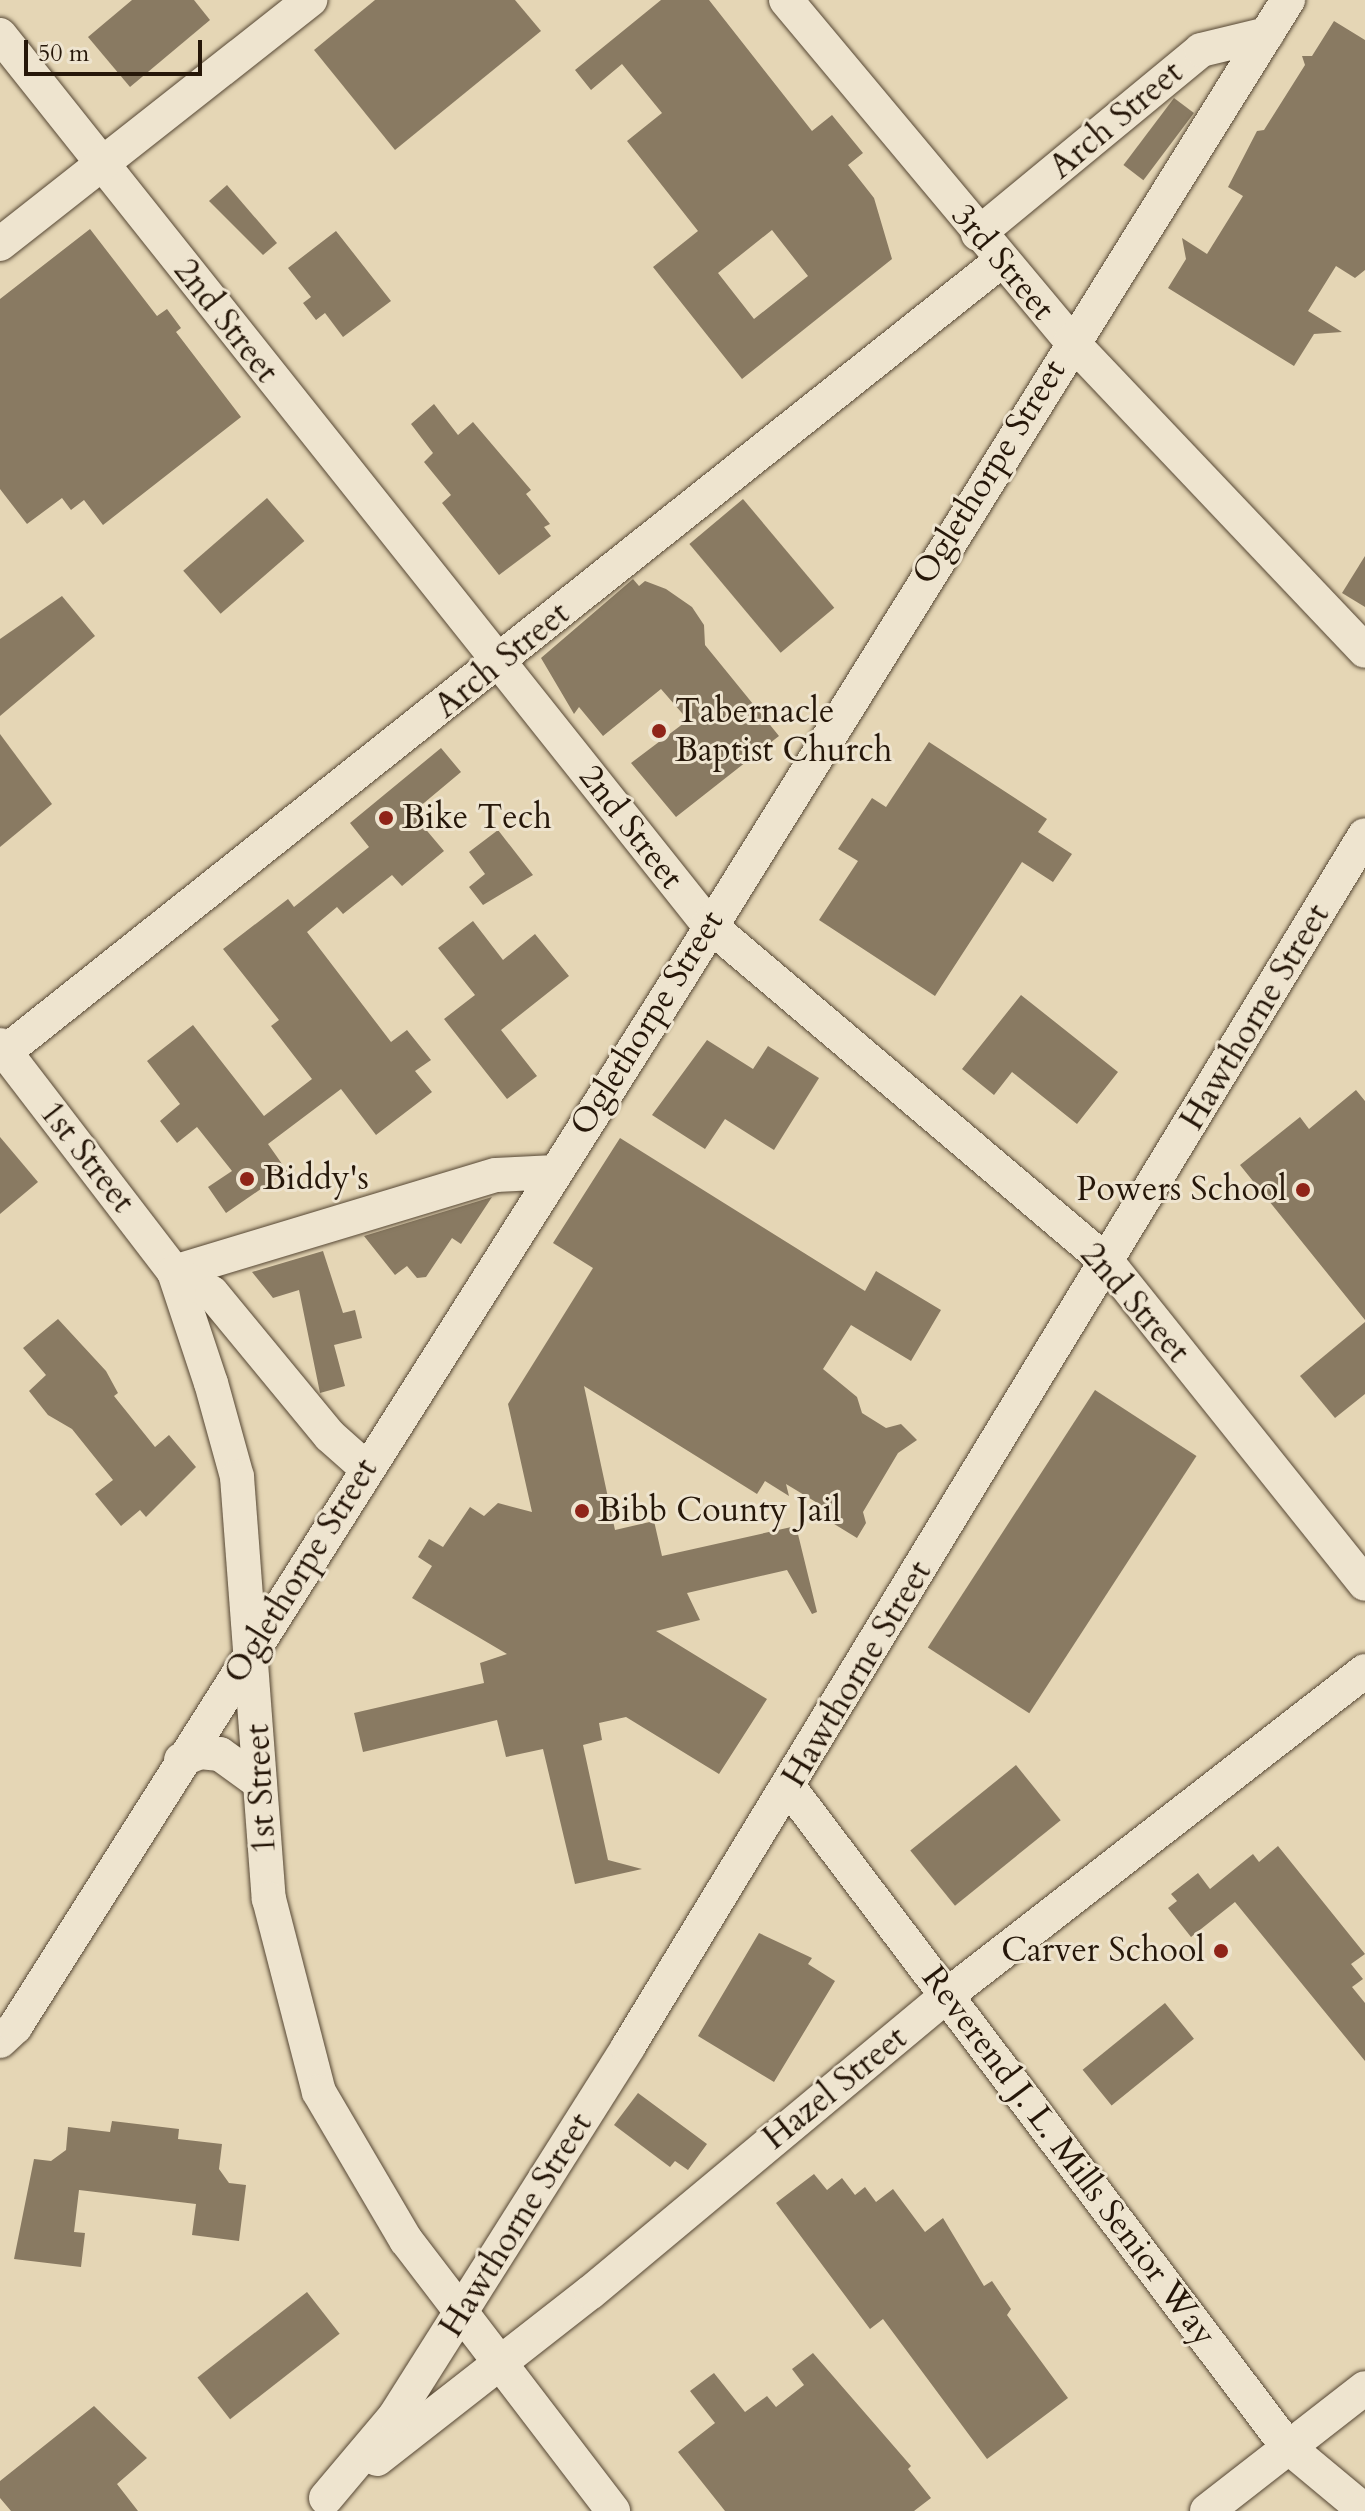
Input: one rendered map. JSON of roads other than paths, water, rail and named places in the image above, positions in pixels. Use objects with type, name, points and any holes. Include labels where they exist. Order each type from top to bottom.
[{"type":"street","points":[[0,244],[310,0]]},
{"type":"street","name":"3rd Street","points":[[786,0],[978,234],[1071,341],[1365,651]]},
{"type":"street","name":"Oglethorpe Street","points":[[0,2041],[555,1172],[1071,341],[1288,0]]},
{"type":"street","name":"Arch Street","points":[[978,234],[1201,50],[1267,34]]},
{"type":"street","name":"2nd Street","points":[[0,35],[495,661],[708,924],[1108,1263],[1365,1584]]},
{"type":"street","name":"Arch Street","points":[[2,1051],[1001,261]]},
{"type":"street","name":"Hawthorne Street","points":[[318,2504],[395,2416],[460,2313],[788,1786],[1365,835]]},
{"type":"street","name":"1st Street","points":[[2,1051],[174,1272],[237,1477],[254,1645],[260,1783],[277,1949],[319,2092],[353,2158],[460,2313],[613,2511]]},
{"type":"street","points":[[174,1272],[496,1175],[555,1172]]},
{"type":"street","points":[[174,1272],[212,1293],[330,1436],[366,1468]]},
{"type":"street","name":"Hazel Street","points":[[318,2504],[499,2365],[950,1993],[1365,1671]]},
{"type":"street","points":[[181,1760],[200,1752],[220,1754],[260,1783]]},
{"type":"street","name":"Reverend J. L. Mills Senior Way","points":[[788,1786],[950,1993],[1287,2446],[1365,2511]]},
{"type":"street","points":[[1207,2511],[1365,2388]]},
{"type":"place","name":"Tabernacle Baptist Church","points":[[659,731]]},
{"type":"place","name":"Bike Tech","points":[[386,818]]},
{"type":"place","name":"Biddy's","points":[[247,1179]]},
{"type":"place","name":"Powers School","points":[[1303,1190]]},
{"type":"place","name":"Bibb County Jail","points":[[582,1511]]},
{"type":"place","name":"Carver School","points":[[1221,1951]]}]
